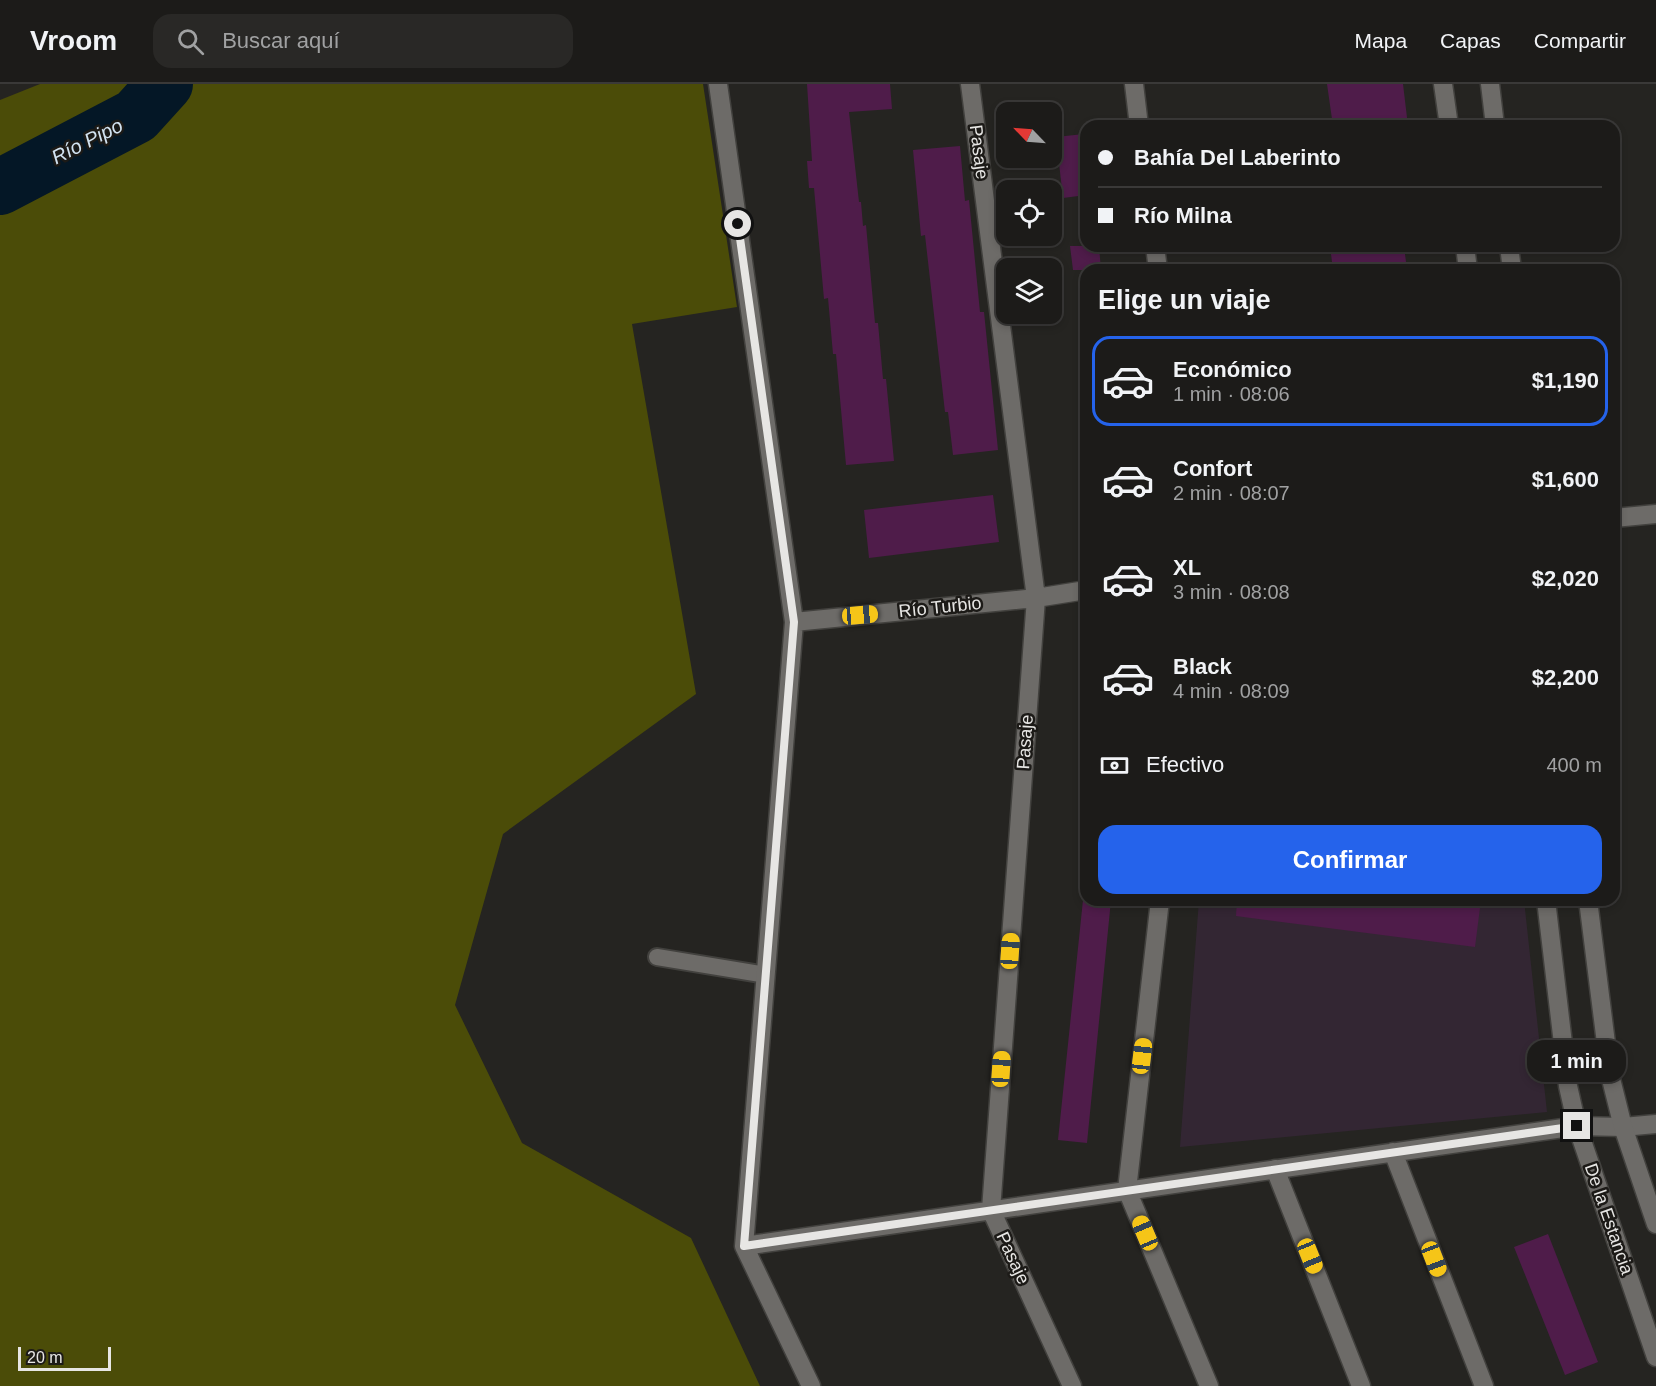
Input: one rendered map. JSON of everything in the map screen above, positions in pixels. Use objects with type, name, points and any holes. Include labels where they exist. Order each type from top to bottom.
[{"type":"street","points":[[718,84],[794,622],[744,1246],[810,1386]]},
{"type":"street","name":"Pasaje","points":[[970,84],[1036,598],[991,1210],[1072,1386]]},
{"type":"street","points":[[1134,84],[1138,120]]},
{"type":"street","points":[[1443,84],[1448,120]]},
{"type":"street","points":[[1490,84],[1494,120]]},
{"type":"street","points":[[1620,517],[1656,514]]},
{"type":"street","name":"Río Turbio","points":[[794,622],[1080,592]]},
{"type":"street","points":[[1159,906],[1126,1190],[1209,1386]]},
{"type":"street","name":"De la Estancia","points":[[1547,906],[1568,1086],[1577,1126],[1656,1357]]},
{"type":"street","points":[[1589,906],[1610,1075],[1623,1127],[1656,1224]]},
{"type":"street","points":[[744,1246],[1577,1126],[1623,1127],[1656,1124]]},
{"type":"street","points":[[1393,1152],[1484,1386]]},
{"type":"street","points":[[1275,1169],[1361,1386]]},
{"type":"lane","points":[[657,957],[766,975]]},
{"type":"shaded area","points":[[40,84],[703,84],[737,307],[632,324],[696,694],[503,834],[455,1005],[522,1143],[691,1238],[760,1386],[0,1386],[0,100]]},
{"type":"shaded area","points":[[1199,906],[1525,906],[1547,1112],[1180,1147]]},
{"type":"building","points":[[807,84],[890,84],[892,109],[849,112],[859,202],[861,202],[863,226],[866,225],[875,323],[878,323],[883,379],[886,379],[894,461],[846,465],[836,354],[833,354],[828,298],[824,299],[814,188],[809,188],[807,161],[812,161]]},
{"type":"building","points":[[1327,84],[1403,84],[1407,120],[1332,120]]},
{"type":"building","points":[[1080,134],[1080,196],[1063,198],[1062,136]]},
{"type":"building","points":[[960,146],[965,201],[969,200],[980,312],[984,312],[998,450],[953,455],[948,412],[945,412],[925,235],[921,236],[913,150]]},
{"type":"building","points":[[1070,246],[1080,246],[1080,252],[1100,252],[1100,264],[1080,264],[1080,270],[1073,270]]},
{"type":"building","points":[[1331,252],[1405,252],[1406,264],[1332,264]]},
{"type":"building","points":[[993,495],[999,542],[869,558],[864,510]]},
{"type":"building","points":[[1082,906],[1110,906],[1087,1143],[1058,1140]]},
{"type":"building","points":[[1237,906],[1480,906],[1475,947],[1236,916]]},
{"type":"building","points":[[1548,1234],[1598,1362],[1565,1375],[1514,1247]]},
{"type":"waterway","name":"Río Pipo","points":[[0,187],[136,116],[165,84]]},
{"type":"route","points":[[738,224],[794,622],[744,1246],[1577,1126]]}]
